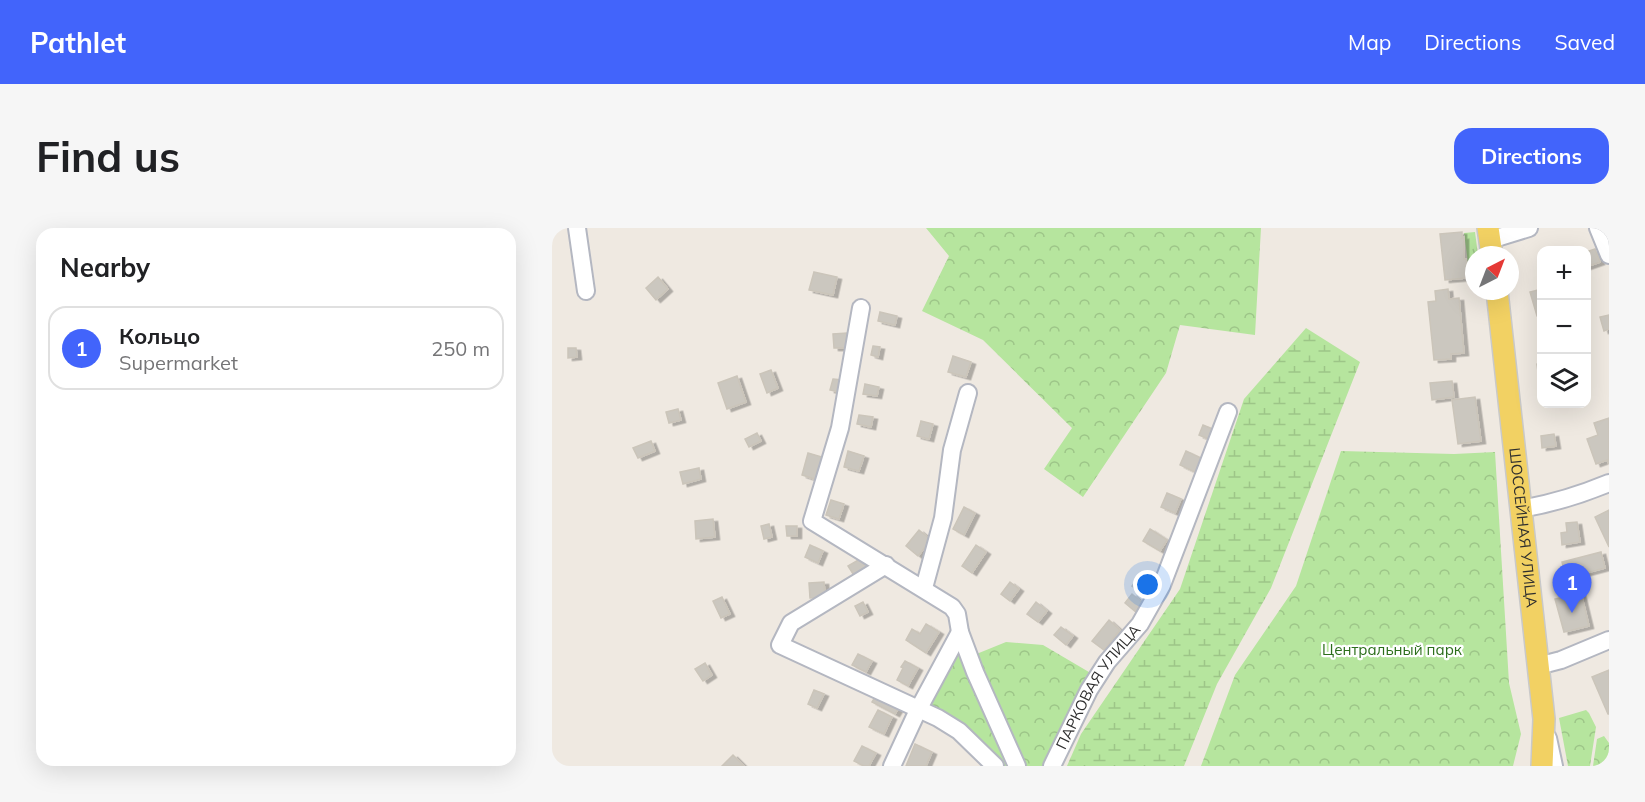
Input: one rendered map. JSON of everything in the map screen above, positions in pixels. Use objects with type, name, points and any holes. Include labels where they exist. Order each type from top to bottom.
[{"type":"main road","name":"ШОССЕЙНАЯ УЛИЦА","points":[[1498,300],[1544,719],[1542,766]]},
{"type":"street","points":[[577,228],[586,291]]},
{"type":"street","points":[[1490,241],[1529,228]]},
{"type":"street","points":[[1598,228],[1609,255]]},
{"type":"street","points":[[861,308],[840,428],[812,520],[952,607],[957,614],[960,632],[975,672],[1017,766]]},
{"type":"street","points":[[924,588],[943,518],[952,450],[968,393]]},
{"type":"street","name":"ПАРКОВАЯ УЛИЦА","points":[[1052,766],[1066,734],[1101,671],[1140,624],[1162,585],[1228,412]]},
{"type":"street","points":[[1520,509],[1582,494],[1609,483]]},
{"type":"street","points":[[886,565],[791,623],[780,645],[938,718],[959,731],[995,766]]},
{"type":"street","points":[[892,766],[918,710],[960,632]]},
{"type":"street","points":[[1538,666],[1561,660],[1609,640]]},
{"type":"street","points":[[1544,719],[1554,766]]},
{"type":"green space","points":[[926,228],[1261,228],[1255,335],[1180,325],[1166,373],[1083,497],[1044,469],[1072,428],[983,340],[922,311],[949,256]]},
{"type":"green space","points":[[1475,232],[1477,246],[1466,246],[1464,233]]},
{"type":"green space","points":[[1306,328],[1360,362],[1271,588],[1217,684],[1184,766],[1067,766],[1081,734],[1180,589],[1244,399]]},
{"type":"green space","name":"Центральный парк","points":[[1341,451],[1454,454],[1495,452],[1509,683],[1521,734],[1513,766],[1201,766],[1235,675],[1296,586]]},
{"type":"green space","points":[[1006,642],[1043,645],[1094,675],[1049,766],[1025,766],[974,655]]},
{"type":"green space","points":[[953,654],[965,655],[1013,766],[1001,766],[923,708]]},
{"type":"green space","points":[[1586,710],[1596,727],[1590,766],[1568,766],[1559,718]]},
{"type":"green space","points":[[1604,736],[1609,743],[1609,766],[1593,766],[1597,739]]},
{"type":"building","points":[[1462,232],[1465,278],[1445,280],[1440,234]]},
{"type":"building","points":[[1595,249],[1600,262],[1591,265],[1591,250]]},
{"type":"building","points":[[814,272],[837,277],[833,295],[809,290]]},
{"type":"building","points":[[658,277],[668,289],[656,300],[646,288]]},
{"type":"building","points":[[1448,289],[1449,299],[1459,298],[1464,353],[1451,354],[1451,359],[1434,360],[1428,302],[1436,301],[1435,291]]},
{"type":"building","points":[[1537,290],[1537,316],[1530,292]]},
{"type":"building","points":[[880,312],[897,316],[895,325],[878,321]]},
{"type":"building","points":[[1609,315],[1609,329],[1604,331],[1600,317]]},
{"type":"building","points":[[847,333],[848,348],[834,348],[833,334]]},
{"type":"building","points":[[873,346],[880,347],[878,357],[871,355]]},
{"type":"building","points":[[568,348],[576,348],[577,357],[568,358]]},
{"type":"building","points":[[953,356],[971,362],[966,377],[948,372]]},
{"type":"building","points":[[771,370],[778,388],[767,393],[760,374]]},
{"type":"building","points":[[737,376],[746,402],[727,409],[718,383]]},
{"type":"building","points":[[833,379],[842,380],[839,392],[830,390]]},
{"type":"building","points":[[1452,381],[1454,397],[1432,400],[1430,383]]},
{"type":"building","points":[[865,384],[879,387],[877,396],[863,394]]},
{"type":"building","points":[[1475,397],[1481,441],[1458,444],[1452,400]]},
{"type":"building","points":[[678,409],[681,420],[669,423],[666,412]]},
{"type":"building","points":[[859,415],[873,417],[871,427],[857,424]]},
{"type":"building","points":[[1609,418],[1609,464],[1607,460],[1596,464],[1587,439],[1598,435],[1594,423]]},
{"type":"building","points":[[921,421],[933,424],[929,439],[917,436]]},
{"type":"building","points":[[1203,425],[1215,430],[1211,440],[1199,435]]},
{"type":"building","points":[[757,433],[761,441],[749,447],[745,439]]},
{"type":"building","points":[[1554,434],[1556,446],[1542,448],[1541,436]]},
{"type":"building","points":[[651,441],[655,451],[638,458],[633,448]]},
{"type":"building","points":[[848,451],[864,456],[859,471],[844,467]]},
{"type":"building","points":[[1186,451],[1201,458],[1195,472],[1180,465]]},
{"type":"building","points":[[808,453],[825,458],[818,480],[802,475]]},
{"type":"building","points":[[699,468],[701,479],[683,484],[680,472]]},
{"type":"building","points":[[1167,493],[1181,499],[1175,513],[1161,507]]},
{"type":"building","points":[[831,500],[844,504],[839,519],[826,515]]},
{"type":"building","points":[[964,507],[975,513],[964,535],[953,529]]},
{"type":"building","points":[[1609,510],[1609,547],[1595,517]]},
{"type":"building","points":[[713,519],[715,537],[696,539],[695,521]]},
{"type":"building","points":[[1577,522],[1580,542],[1562,545],[1561,533],[1567,532],[1566,523]]},
{"type":"building","points":[[769,524],[772,537],[764,539],[761,526]]},
{"type":"building","points":[[786,526],[797,526],[797,536],[787,536]]},
{"type":"building","points":[[1150,529],[1167,540],[1160,551],[1143,541]]},
{"type":"building","points":[[919,530],[931,540],[918,556],[906,546]]},
{"type":"building","points":[[810,545],[823,551],[818,563],[805,557]]},
{"type":"building","points":[[976,545],[986,552],[972,573],[962,566]]},
{"type":"building","points":[[1601,552],[1605,568],[1567,581],[1562,562]]},
{"type":"building","points":[[860,559],[867,569],[855,577],[848,566]]},
{"type":"building","points":[[1141,574],[1154,583],[1144,595],[1132,586]]},
{"type":"building","points":[[824,582],[825,597],[810,598],[809,583]]},
{"type":"building","points":[[1010,582],[1019,589],[1010,601],[1001,594]]},
{"type":"building","points":[[1581,593],[1589,626],[1564,632],[1555,599]]},
{"type":"building","points":[[1132,594],[1144,604],[1137,613],[1125,603]]},
{"type":"building","points":[[722,597],[730,614],[721,618],[713,601]]},
{"type":"building","points":[[863,602],[868,612],[860,616],[855,606]]},
{"type":"building","points":[[1036,602],[1047,611],[1038,622],[1027,614]]},
{"type":"building","points":[[1109,620],[1120,630],[1104,650],[1092,641]]},
{"type":"building","points":[[926,624],[939,632],[926,653],[906,640],[912,629],[920,634]]},
{"type":"building","points":[[1061,627],[1073,636],[1066,645],[1054,635]]},
{"type":"building","points":[[858,654],[872,661],[866,672],[852,665]]},
{"type":"building","points":[[905,661],[918,668],[908,686],[897,680]]},
{"type":"building","points":[[705,663],[712,675],[703,681],[695,669]]},
{"type":"building","points":[[1609,670],[1609,714],[1608,714],[1592,677]]},
{"type":"building","points":[[814,690],[824,694],[817,708],[808,704]]},
{"type":"building","points":[[877,694],[900,706],[895,714],[872,702]]},
{"type":"building","points":[[878,710],[892,717],[884,734],[869,727]]},
{"type":"building","points":[[915,744],[932,752],[926,766],[906,766]]},
{"type":"building","points":[[862,746],[876,753],[869,766],[854,761]]},
{"type":"building","points":[[733,755],[744,766],[722,766]]},
{"type":"place","name":"Кольцо","points":[[1572,613]]}]
